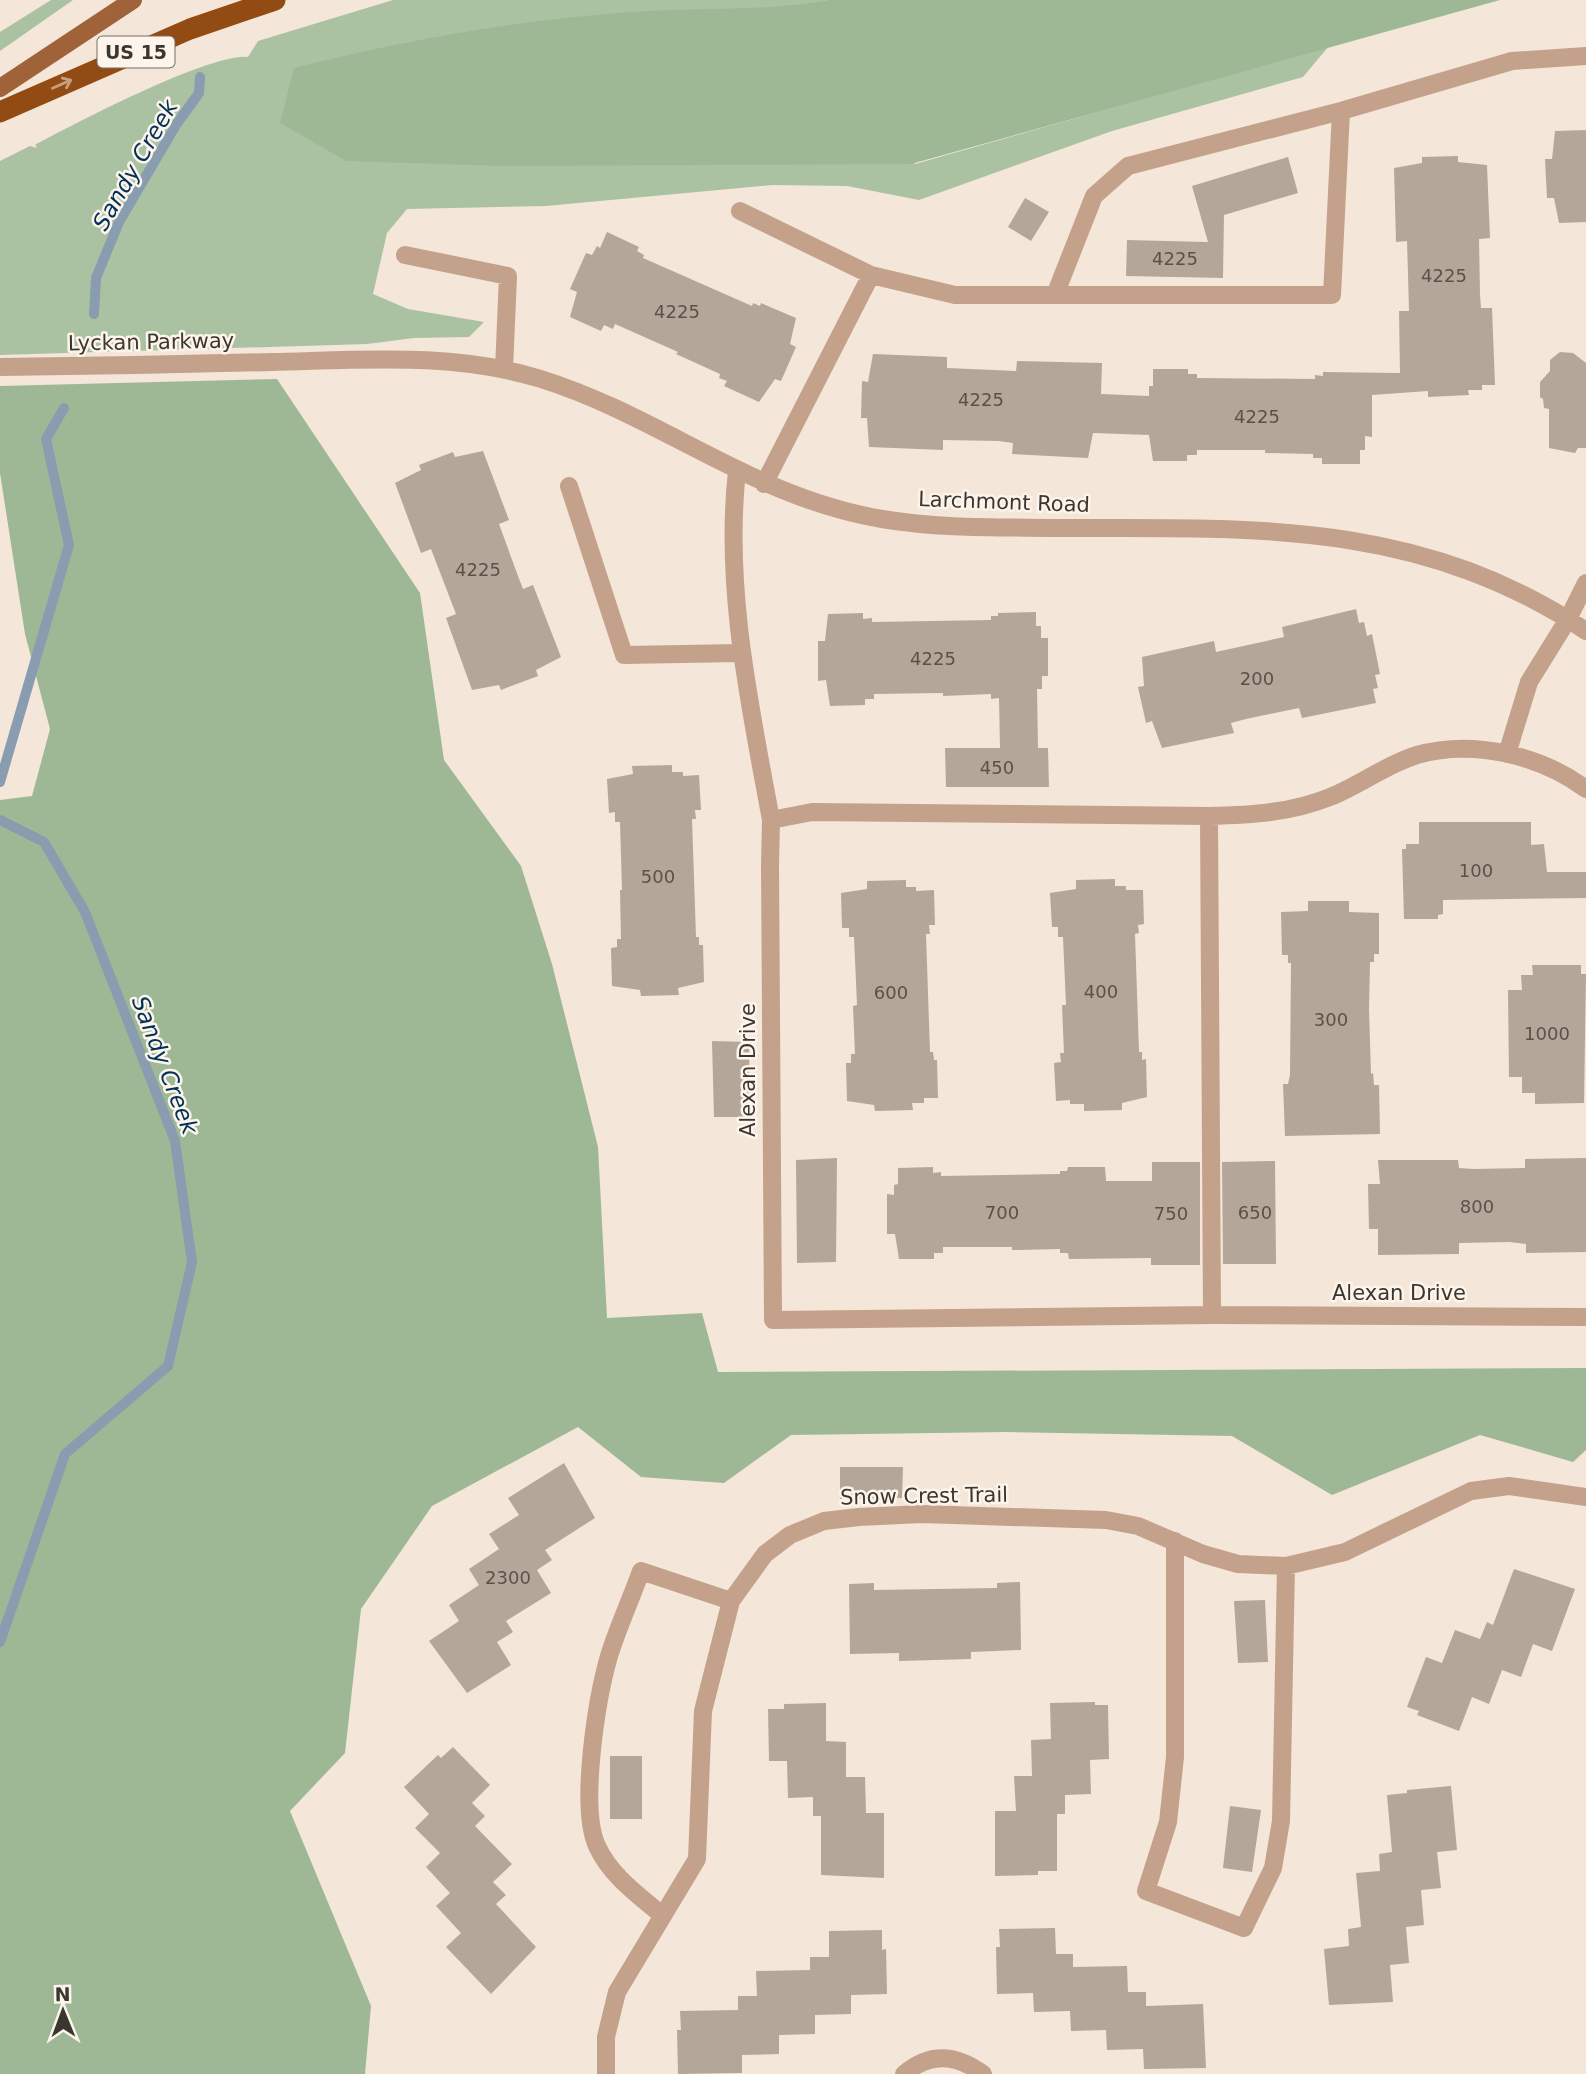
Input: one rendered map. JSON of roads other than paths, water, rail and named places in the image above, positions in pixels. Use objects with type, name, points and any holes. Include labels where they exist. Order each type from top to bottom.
[{"type":"highway","name":"US 15","points":[[0,112],[190,29],[275,0]]},
{"type":"main road","points":[[0,88],[133,0]]},
{"type":"street","points":[[1055,295],[1094,196],[1128,166],[1341,111],[1512,61],[1586,56]]},
{"type":"street","points":[[740,211],[872,275],[955,295],[1332,295],[1341,111]]},
{"type":"street","points":[[405,255],[508,276],[504,369]]},
{"type":"street","points":[[764,484],[872,275]]},
{"type":"street","name":"Larchmont Road","points":[[389,359],[468,363],[542,379],[607,404],[764,484],[833,509],[944,527],[1257,528],[1329,534],[1448,562],[1533,598],[1586,631]]},
{"type":"street","name":"Lyckan Parkway","points":[[0,367],[389,359]]},
{"type":"street","points":[[737,471],[733,509],[740,653],[771,820],[812,812],[1209,816],[1265,813],[1301,807],[1331,797],[1416,755],[1444,750],[1477,749],[1507,754],[1532,761],[1586,789]]},
{"type":"street","points":[[569,486],[624,655],[740,653]]},
{"type":"street","points":[[1507,754],[1529,682],[1568,619],[1586,583]]},
{"type":"street","points":[[1209,816],[1212,1315]]},
{"type":"street","name":"Alexan Drive","points":[[771,820],[773,1320],[1212,1315],[1586,1317]]},
{"type":"street","name":"Snow Crest Trail","points":[[606,2074],[606,2037],[617,1992],[697,1859],[703,1711],[730,1601],[765,1554],[790,1535],[824,1521],[922,1514],[1106,1520],[1138,1526],[1203,1554],[1238,1564],[1286,1566],[1345,1552],[1471,1491],[1509,1486],[1586,1497]]},
{"type":"street","points":[[1175,1541],[1175,1757],[1168,1822],[1146,1892],[1244,1928],[1273,1868],[1281,1821],[1286,1566]]},
{"type":"street","points":[[663,1915],[618,1878],[597,1846],[588,1808],[595,1738],[609,1657],[641,1571],[730,1601]]},
{"type":"street","points":[[904,2074],[914,2065],[932,2058],[951,2058],[968,2063],[983,2074]]},
{"type":"waterway","name":"Sandy Creek","points":[[94,314],[96,278],[119,222],[176,125],[199,93],[200,77]]},
{"type":"waterway","name":"Sandy Creek","points":[[0,782],[69,545],[46,439],[64,408]]},
{"type":"waterway","name":"Sandy Creek","points":[[0,820],[44,842],[85,912],[175,1141],[192,1262],[168,1366],[65,1454],[0,1642]]}]
